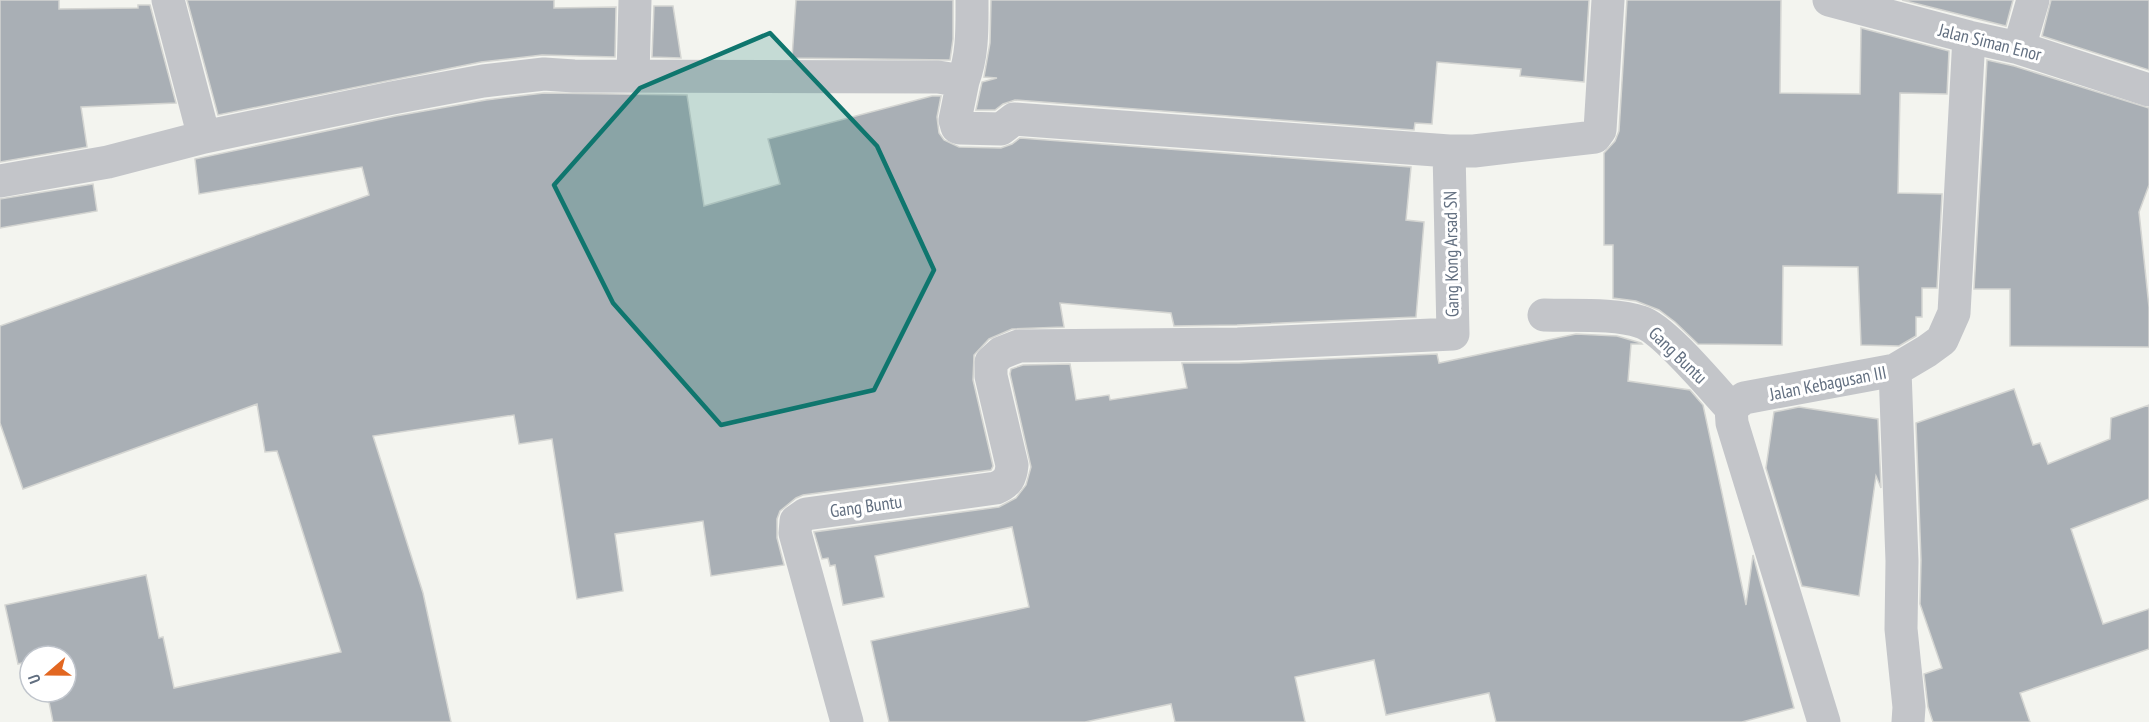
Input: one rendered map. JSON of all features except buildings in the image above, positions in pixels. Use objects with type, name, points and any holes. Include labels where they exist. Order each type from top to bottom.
[{"type":"street","points":[[168,0],[204,137]]},
{"type":"street","points":[[633,76],[635,0]]},
{"type":"street","points":[[972,0],[972,44],[955,120],[957,127],[960,128],[1001,129],[1014,119],[1449,150],[1494,149],[1595,137],[1600,130],[1608,0]]},
{"type":"street","name":"Jalan Siman Enor","points":[[1828,0],[1969,38],[2019,48],[2149,90]]},
{"type":"street","points":[[2019,48],[2033,0]]},
{"type":"street","name":"Jalan Kebagusan III","points":[[1731,408],[1744,399],[1895,370],[1942,340],[1954,314],[1969,38]]},
{"type":"street","points":[[0,180],[108,162],[204,137],[392,98],[483,81],[544,74],[938,77],[963,81]]},
{"type":"street","name":"Gang Kong Arsad SN","points":[[1001,353],[1019,346],[1238,344],[1453,334],[1449,150]]},
{"type":"street","name":"Gang Buntu","points":[[1544,315],[1614,317],[1642,322],[1659,332],[1731,408]]},
{"type":"street","name":"Gang Buntu","points":[[847,722],[795,532],[796,521],[806,514],[996,488],[1004,485],[1010,478],[1012,465],[991,376],[992,362],[1001,353]]},
{"type":"street","points":[[1895,370],[1902,561],[1901,629],[1910,707],[1908,722]]},
{"type":"street","points":[[1731,408],[1732,423],[1824,722]]},
{"type":"highlighted area","points":[[770,33],[877,146],[934,270],[874,390],[721,425],[613,303],[554,185],[640,88]]}]
